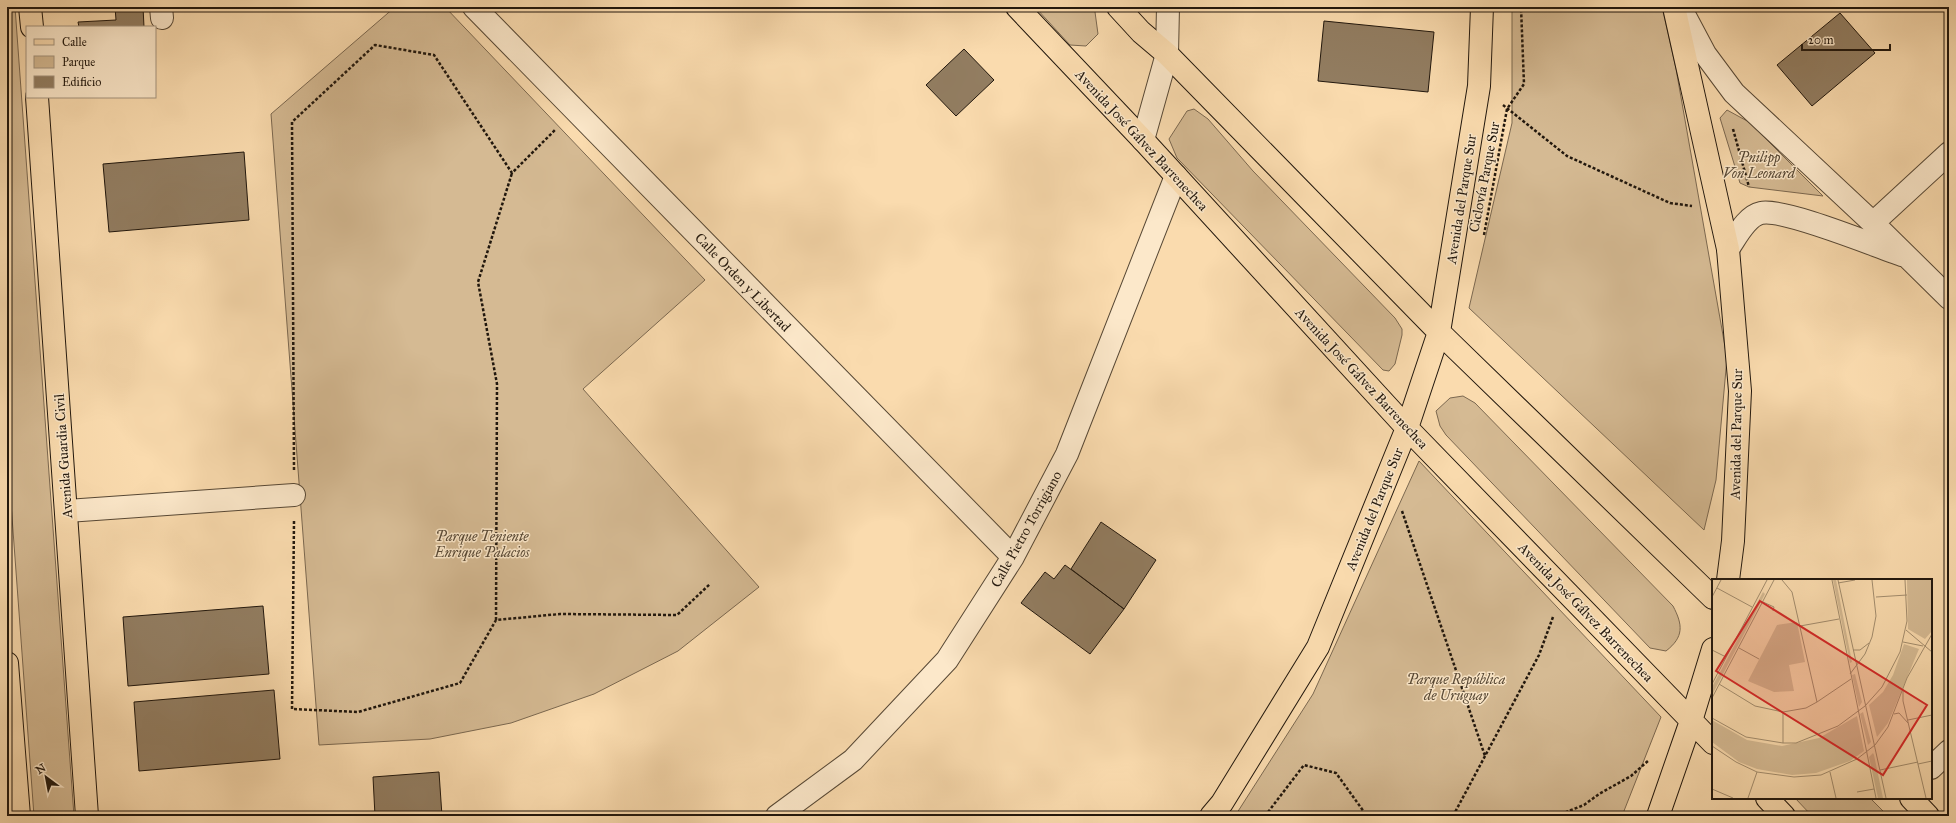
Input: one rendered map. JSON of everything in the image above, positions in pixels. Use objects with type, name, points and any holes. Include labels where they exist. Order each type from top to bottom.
[{"type":"main road","points":[[30,7],[32,26]]},
{"type":"main road","name":"Avenida José Gálvez Barrenechea","points":[[1017,7],[1143,140],[1407,428],[1712,742]]},
{"type":"main road","points":[[1118,7],[1141,32],[1167,54],[1439,332],[1712,597]]},
{"type":"main road","name":"Avenida del Parque Sur","points":[[1211,816],[1222,803],[1318,647],[1407,428],[1439,332],[1479,86],[1482,7]]},
{"type":"main road","name":"Avenida del Parque Sur","points":[[1674,7],[1728,249],[1740,391],[1733,541],[1728,579]]},
{"type":"main road","name":"Avenida Guardia Civil","points":[[37,98],[67,511],[87,816]]},
{"type":"main road","points":[[1658,816],[1691,721],[1712,652]]},
{"type":"main road","points":[[7,663],[19,816]]},
{"type":"main road","points":[[1768,799],[1784,816]]},
{"type":"main road","points":[[1912,799],[1928,816]]},
{"type":"street","name":"Calle Orden y Libertad","points":[[474,7],[1013,557]]},
{"type":"street","points":[[1143,140],[1167,54],[1168,7]]},
{"type":"street","points":[[1680,7],[1705,54],[1734,93],[1873,223],[1949,298]]},
{"type":"street","points":[[1873,223],[1949,153]]},
{"type":"street","name":"Calle Pietro Torrigiano","points":[[777,816],[853,760],[947,660],[1013,557],[1067,454],[1176,176]]},
{"type":"street","points":[[1728,249],[1750,219],[1761,213],[1780,214],[1813,224],[1909,258]]},
{"type":"street","points":[[67,511],[294,496]]},
{"type":"street","points":[[1932,767],[1949,751]]},
{"type":"path","name":"Ciclovía Parque Sur","points":[[1483,239],[1507,108],[1524,84],[1521,7]]},
{"type":"path","points":[[512,173],[434,55],[376,45],[292,122],[294,496],[292,709],[358,712],[460,683],[496,620],[497,384],[478,282],[512,173],[575,110]]},
{"type":"path","points":[[1479,86],[1567,156],[1670,203],[1720,209]]},
{"type":"path","points":[[1731,122],[1749,187]]},
{"type":"path","points":[[1402,511],[1485,756]]},
{"type":"path","points":[[496,620],[560,614],[677,615],[710,584]]},
{"type":"path","points":[[1453,816],[1539,655],[1563,588]]},
{"type":"path","points":[[1556,816],[1584,805],[1599,794],[1631,776],[1653,756]]},
{"type":"path","points":[[1265,816],[1304,765],[1336,773],[1367,816]]},
{"type":"green space","points":[[7,7],[15,7],[74,816],[34,816],[7,449]]},
{"type":"green space","name":"Parque Teniente Enrique Palacios","points":[[395,7],[445,7],[705,280],[583,389],[759,587],[678,651],[594,694],[511,723],[430,739],[319,745],[271,114]]},
{"type":"green space","points":[[1035,7],[1090,7],[1095,12],[1098,34],[1086,46],[1070,45]]},
{"type":"green space","points":[[1512,7],[1662,7],[1676,69],[1727,358],[1716,480],[1704,530],[1469,308],[1512,123]]},
{"type":"green space","points":[[1194,109],[1208,119],[1253,171],[1395,318],[1402,329],[1402,335],[1395,364],[1389,371],[1383,370],[1177,158],[1169,139],[1187,111]]},
{"type":"green space","name":"Pnilipp Von Leonard","points":[[1727,110],[1749,122],[1823,196],[1749,187],[1740,183],[1720,118]]},
{"type":"green space","points":[[1463,396],[1475,403],[1673,606],[1679,619],[1680,630],[1676,641],[1666,651],[1650,648],[1446,435],[1440,426],[1436,411],[1450,398]]},
{"type":"green space","name":"Parque República de Uruguay","points":[[1419,461],[1661,717],[1622,816],[1235,816],[1313,694]]},
{"type":"green space","points":[[1796,799],[1871,799],[1888,816],[1812,816]]},
{"type":"building","points":[[115,7],[143,7],[144,26],[79,26],[78,22],[116,20]]},
{"type":"building","points":[[1840,13],[1875,53],[1812,106],[1777,65]]},
{"type":"building","points":[[1324,21],[1434,32],[1428,92],[1318,81]]},
{"type":"building","points":[[964,49],[994,80],[956,116],[926,85]]},
{"type":"building","points":[[244,152],[249,220],[109,232],[103,164]]},
{"type":"building","points":[[1101,522],[1156,560],[1124,609],[1071,569]]},
{"type":"building","points":[[1065,565],[1124,609],[1090,654],[1021,603],[1045,572],[1054,579]]},
{"type":"building","points":[[263,606],[269,674],[128,686],[123,617]]},
{"type":"building","points":[[274,690],[280,759],[139,771],[134,702]]},
{"type":"building","points":[[439,772],[442,816],[375,816],[373,777]]},
{"type":"building","points":[[159,815],[273,816],[159,816]]}]
